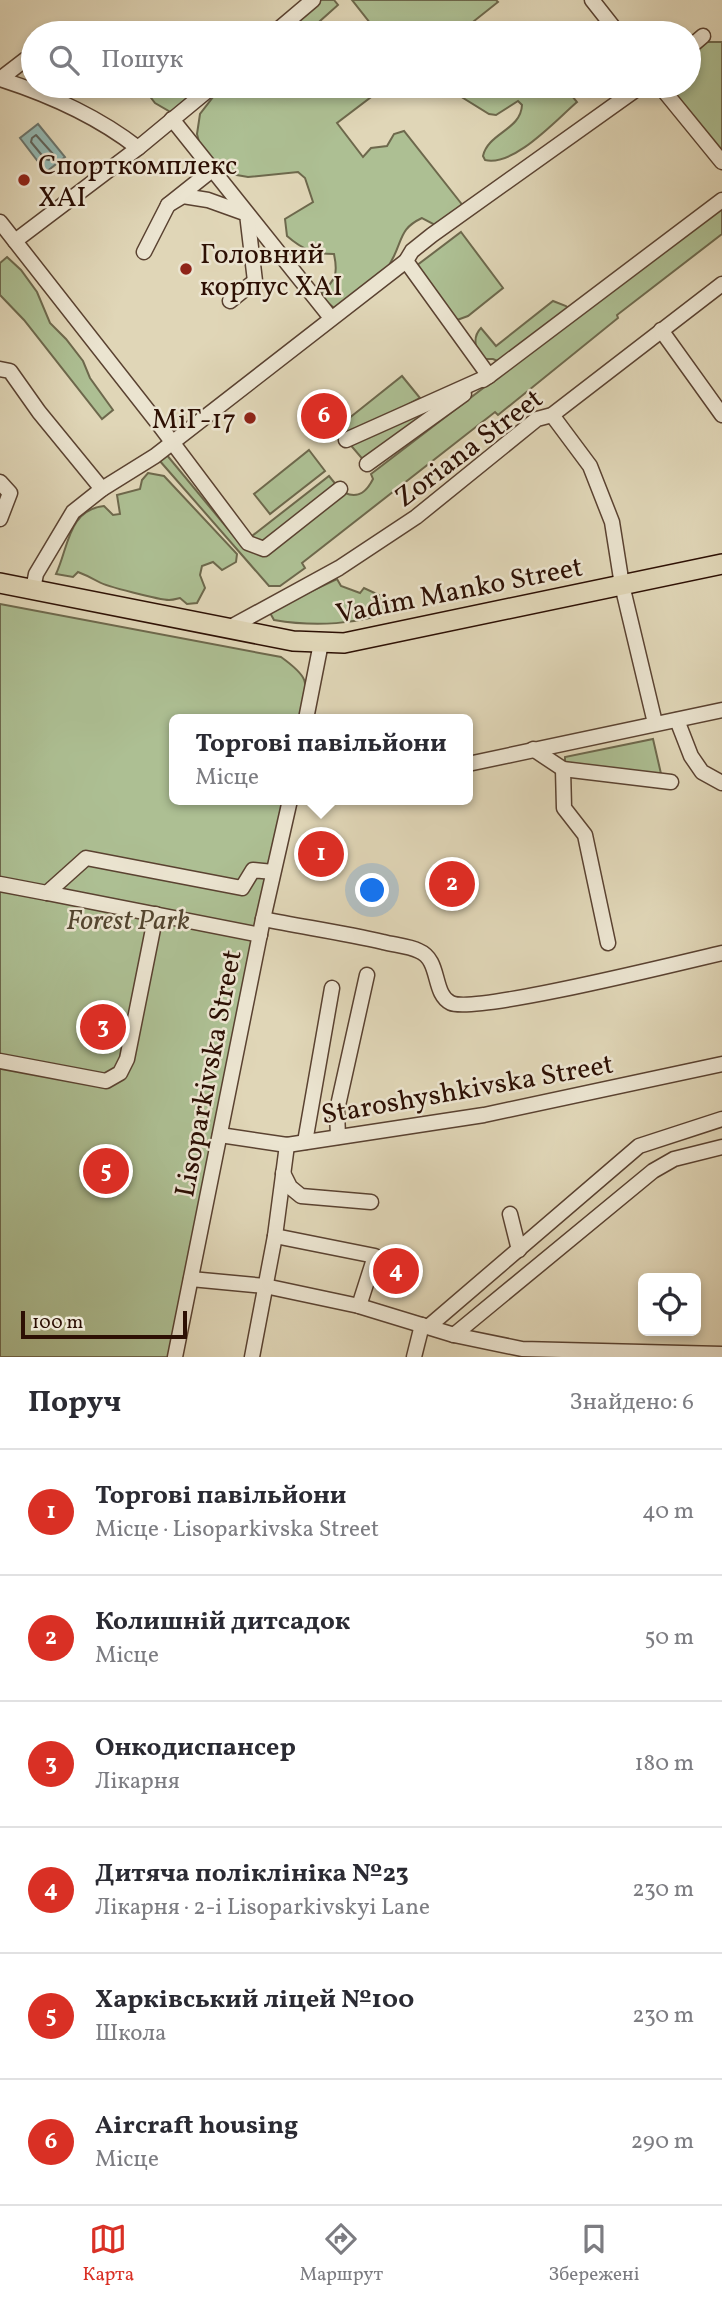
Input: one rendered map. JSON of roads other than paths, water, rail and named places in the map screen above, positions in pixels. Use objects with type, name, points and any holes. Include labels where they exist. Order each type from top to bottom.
[{"type":"main road","name":"Vadim Manko Street","points":[[0,583],[293,641],[321,643],[359,640],[722,564]]},
{"type":"street","points":[[592,0],[609,21]]},
{"type":"street","points":[[288,21],[310,1]]},
{"type":"street","points":[[0,80],[21,63]]},
{"type":"street","points":[[0,80],[21,86]]},
{"type":"street","points":[[54,98],[119,134],[138,148]]},
{"type":"street","points":[[15,241],[138,148],[197,98]]},
{"type":"street","points":[[33,589],[36,574],[73,512],[102,489],[155,456],[405,261],[412,251],[432,234],[624,98]]},
{"type":"street","points":[[670,98],[722,162]]},
{"type":"street","points":[[172,119],[331,318]]},
{"type":"street","points":[[144,252],[168,205],[212,170]]},
{"type":"street","points":[[168,205],[183,196],[208,200],[247,214]]},
{"type":"street","points":[[367,464],[489,376],[722,200]]},
{"type":"street","points":[[230,301],[255,281],[247,214]]},
{"type":"street","points":[[0,222],[248,543],[264,549],[340,489]]},
{"type":"street","points":[[405,261],[489,376]]},
{"type":"street","name":"Zoriana Street","points":[[229,628],[339,568],[416,517],[537,419],[552,415],[722,284]]},
{"type":"street","points":[[661,330],[722,415]]},
{"type":"street","points":[[0,369],[10,370],[102,489]]},
{"type":"street","points":[[346,440],[489,376]]},
{"type":"street","points":[[552,415],[590,466],[612,522],[622,585],[655,723]]},
{"type":"street","points":[[0,482],[10,493],[0,519]]},
{"type":"street","points":[[307,714],[321,643]]},
{"type":"street","points":[[473,763],[722,709]]},
{"type":"street","points":[[677,720],[691,756],[702,772],[722,783]]},
{"type":"street","points":[[533,749],[563,769],[671,782]]},
{"type":"street","points":[[563,769],[564,808],[586,835],[608,943]]},
{"type":"street","name":"Lisoparkivska Street","points":[[175,1357],[263,919],[289,805]]},
{"type":"street","points":[[47,893],[86,858],[242,888],[253,870],[273,872]]},
{"type":"street","points":[[0,884],[260,935]]},
{"type":"street","points":[[0,1061],[106,1081],[120,1073],[127,1059],[135,1028],[156,914]]},
{"type":"street","points":[[263,919],[421,951],[432,963],[444,998],[452,1004],[499,1001],[614,972],[722,953]]},
{"type":"street","points":[[338,1137],[337,1110],[367,975]]},
{"type":"street","points":[[305,1142],[332,988]]},
{"type":"street","name":"Staroshyshkivska Street","points":[[220,1135],[287,1145],[484,1115],[722,1064]]},
{"type":"street","points":[[414,1357],[425,1326],[519,1250],[639,1146],[722,1119]]},
{"type":"street","points":[[252,1357],[275,1236],[287,1145]]},
{"type":"street","points":[[454,1335],[653,1171],[674,1159],[722,1147]]},
{"type":"street","points":[[283,1173],[290,1187],[301,1196],[371,1202]]},
{"type":"street","points":[[510,1214],[519,1250]]},
{"type":"street","points":[[275,1236],[376,1256],[359,1306]]},
{"type":"street","points":[[191,1279],[265,1286],[359,1306],[522,1353],[722,1354]]},
{"type":"water","points":[[38,124],[65,157],[46,172],[20,138]]},
{"type":"place","name":"Спорткомплекс ХАІ","points":[[24,180]]},
{"type":"place","name":"Головний корпус ХАІ","points":[[186,269]]},
{"type":"place","name":"Aircraft housing","points":[[324,416]]},
{"type":"place","name":"МіГ-17","points":[[250,418]]},
{"type":"place","name":"Торгові павільйони","points":[[321,854]]},
{"type":"place","name":"Колишній дитсадок","points":[[452,884]]},
{"type":"place","name":"Онкодиспансер","points":[[103,1027]]},
{"type":"place","name":"Харківський ліцей №100","points":[[106,1171]]},
{"type":"place","name":"Дитяча поліклініка №23","points":[[396,1271]]},
{"type":"park label","name":"Forest Park","points":[[128,919]]}]
